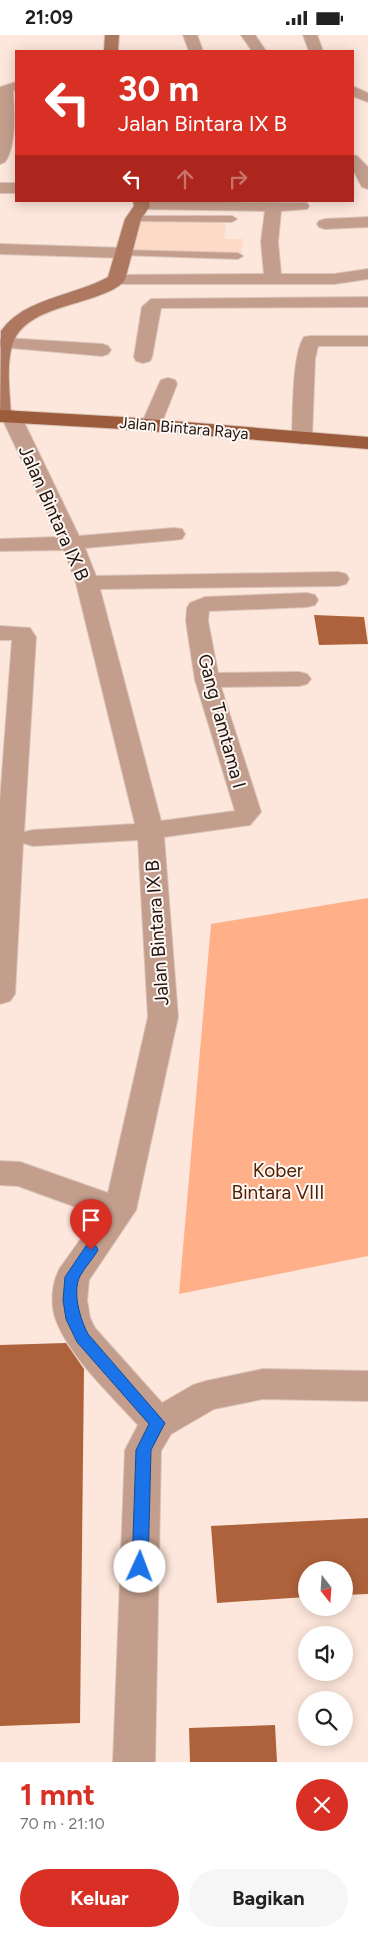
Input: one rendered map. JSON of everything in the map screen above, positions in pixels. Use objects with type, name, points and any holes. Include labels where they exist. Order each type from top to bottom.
[{"type":"main road","name":"Jalan Bintara Raya","points":[[4,416],[151,425],[368,443]]},
{"type":"street","points":[[111,50],[112,35]]},
{"type":"street","points":[[190,35],[196,50]]},
{"type":"street","points":[[248,35],[258,50]]},
{"type":"street","points":[[310,35],[316,50]]},
{"type":"street","points":[[0,159],[2,143],[11,118],[2,98],[6,87],[15,86]]},
{"type":"street","points":[[354,91],[368,98]]},
{"type":"street","points":[[354,161],[362,169],[368,184]]},
{"type":"street","points":[[0,188],[15,188]]},
{"type":"street","points":[[361,204],[368,189]]},
{"type":"street","points":[[274,206],[271,217],[278,250],[270,267],[274,279]]},
{"type":"street","points":[[116,280],[138,209],[301,206]]},
{"type":"street","points":[[325,224],[368,222]]},
{"type":"street","points":[[0,249],[125,253]]},
{"type":"street","points":[[4,416],[2,346],[13,327],[22,319],[35,312],[102,289],[116,280],[334,279],[368,274]]},
{"type":"street","points":[[143,357],[151,307],[157,303],[368,302]]},
{"type":"street","points":[[302,438],[306,359],[310,341],[368,341]]},
{"type":"street","points":[[2,346],[102,349]]},
{"type":"street","points":[[151,425],[168,384]]},
{"type":"street","name":"Jalan Bintara IX B","points":[[4,416],[72,543],[87,583],[150,831],[163,1017],[120,1209],[72,1277],[70,1300],[73,1319],[82,1338],[158,1423]]},
{"type":"street","points":[[0,545],[72,543],[174,534]]},
{"type":"street","points":[[87,583],[338,579]]},
{"type":"street","name":"Gang Tamtama I","points":[[150,831],[234,821],[241,819],[248,812],[206,680],[197,621],[198,608],[205,604],[307,599]]},
{"type":"street","points":[[0,633],[16,632],[22,633],[24,637],[15,838],[0,994]]},
{"type":"street","points":[[206,680],[299,679]]},
{"type":"street","points":[[15,838],[150,831]]},
{"type":"street","points":[[0,1173],[20,1174],[120,1209]]},
{"type":"street","points":[[134,1762],[143,1450],[158,1423],[206,1396],[263,1384],[368,1386]]},
{"type":"lane","points":[[138,209],[232,219]]},
{"type":"lane","points":[[125,253],[238,256]]},
{"type":"shaded area","points":[[138,220],[226,222],[224,239],[243,239],[241,255],[130,253]]},
{"type":"green space","name":"Kober Bintara VIII","points":[[368,898],[368,1256],[179,1294],[211,924]]},
{"type":"building","points":[[314,615],[364,617],[368,644],[319,645]]},
{"type":"building","points":[[66,1343],[84,1369],[80,1723],[0,1726],[0,1345]]},
{"type":"building","points":[[368,1518],[368,1594],[353,1595],[353,1561],[298,1561],[298,1598],[217,1603],[211,1526]]},
{"type":"building","points":[[275,1725],[277,1762],[190,1762],[189,1728]]},
{"type":"route","points":[[91,1250],[72,1277],[70,1300],[73,1319],[82,1338],[158,1423],[143,1450],[140,1567]]}]
